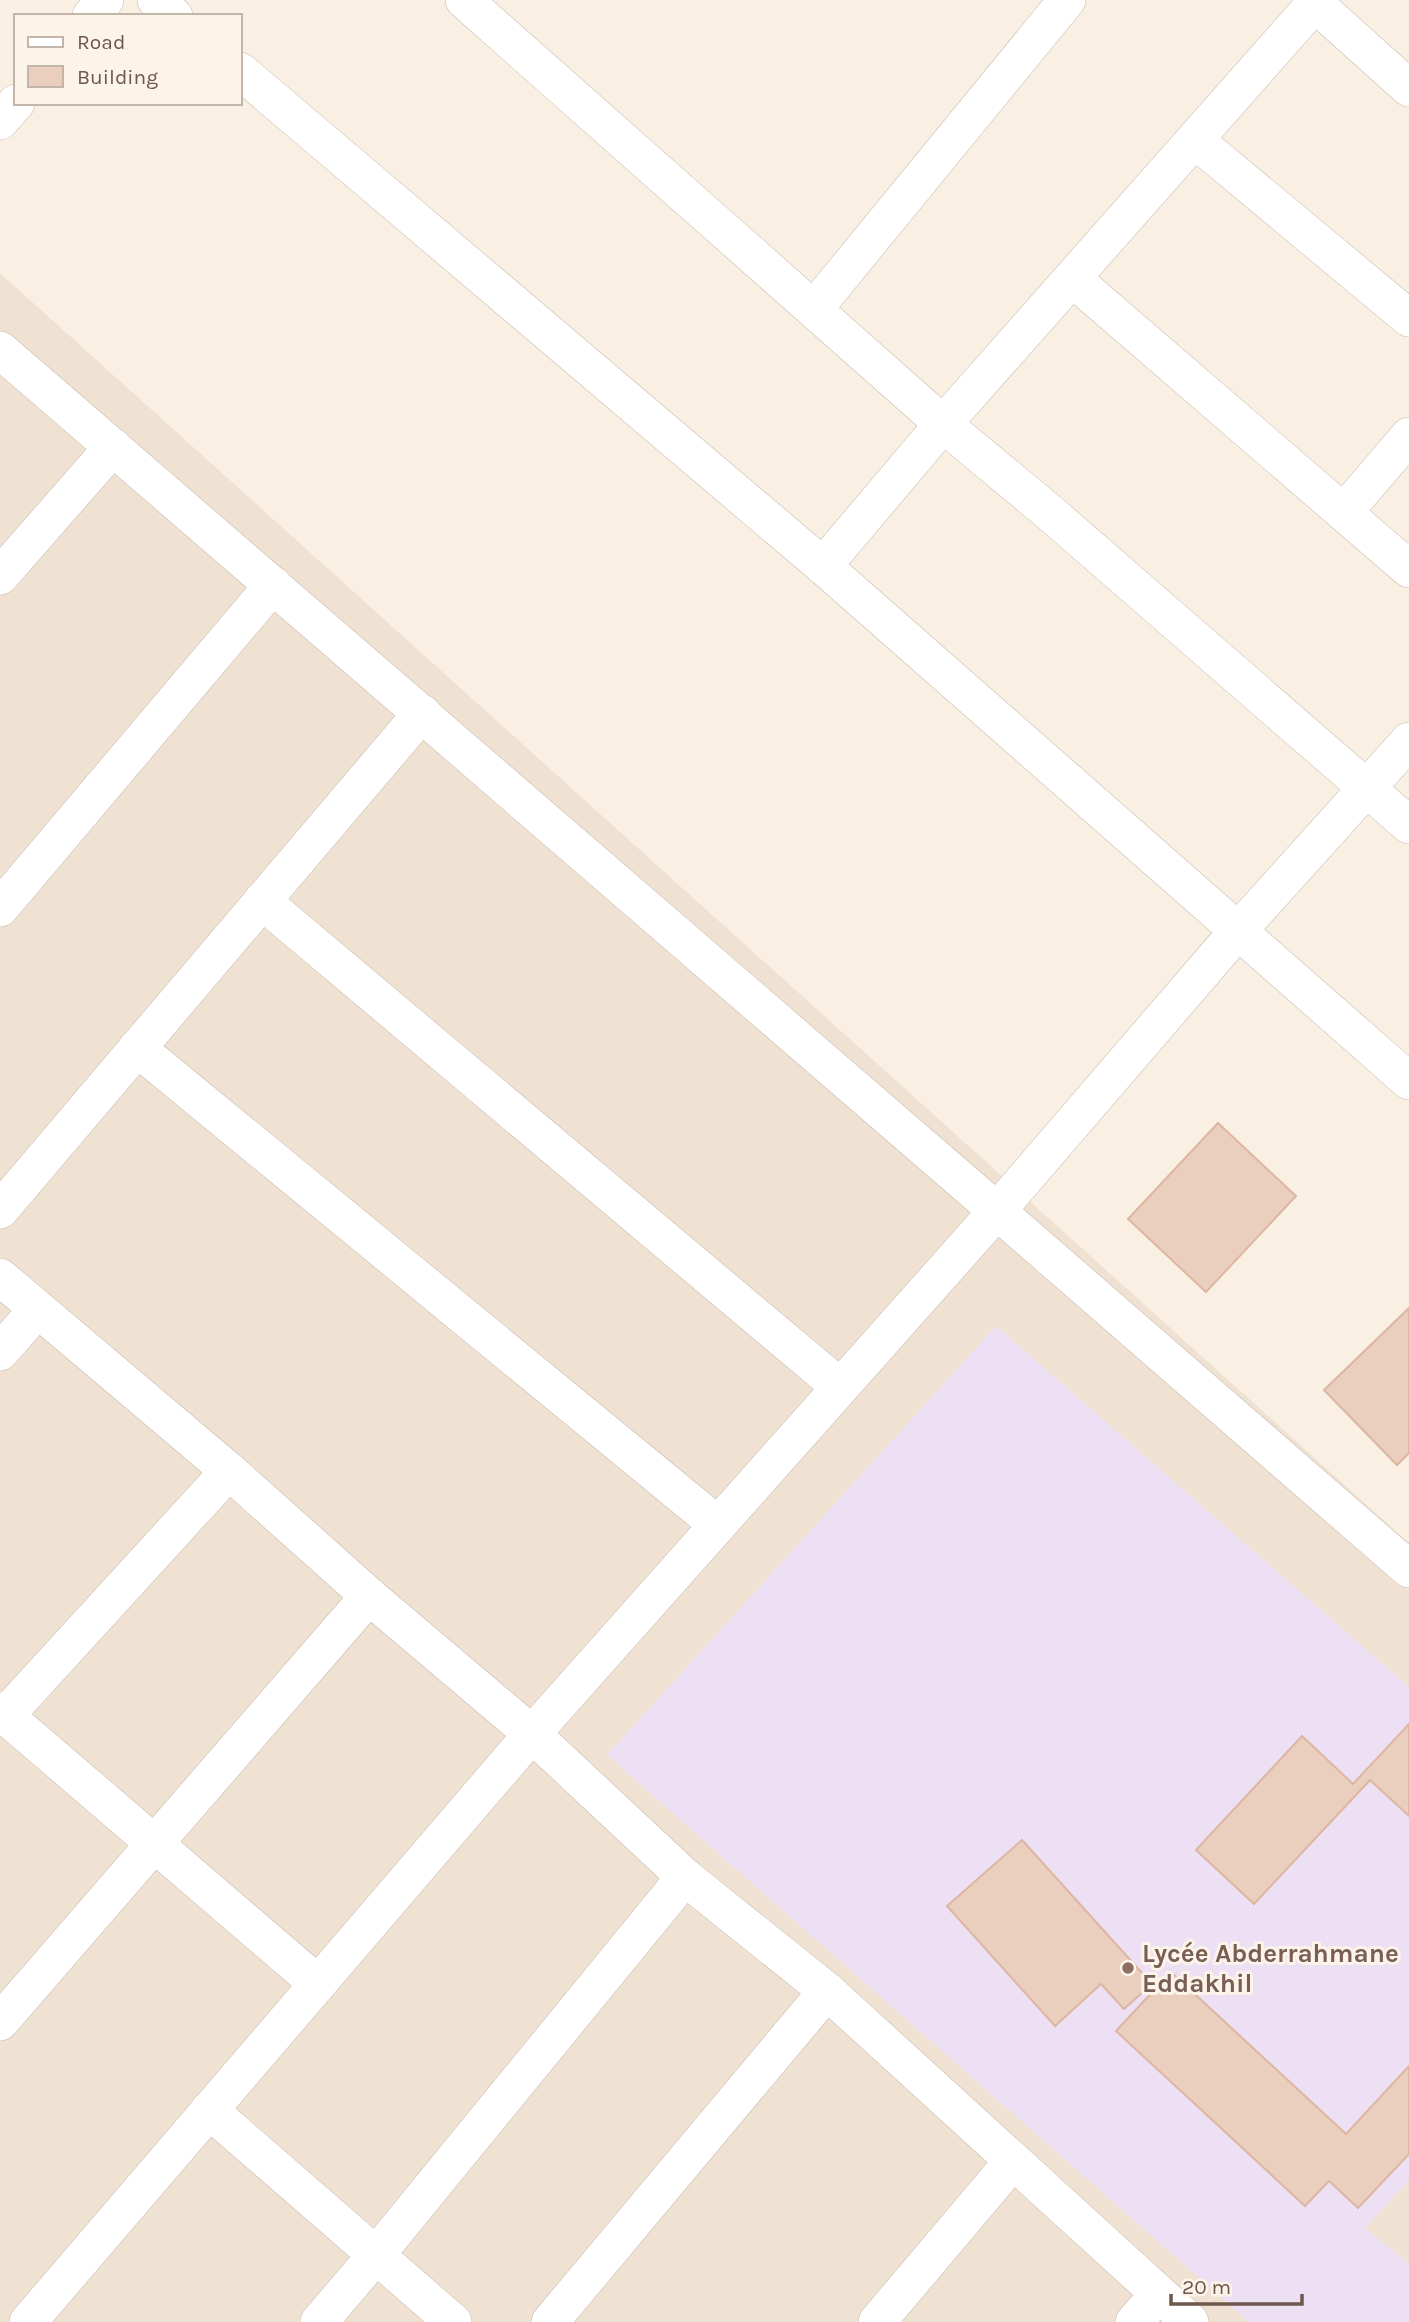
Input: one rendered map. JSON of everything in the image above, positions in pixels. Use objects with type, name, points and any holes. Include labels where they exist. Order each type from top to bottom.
[{"type":"street","points":[[94,14],[105,0]]},
{"type":"street","points":[[156,0],[172,14]]},
{"type":"street","points":[[464,0],[943,424],[1060,521],[1409,825]]},
{"type":"street","points":[[814,309],[1067,0]]},
{"type":"street","points":[[823,566],[943,424],[1315,1],[1409,88]]},
{"type":"street","points":[[242,73],[823,566],[1409,1081]]},
{"type":"street","points":[[0,121],[14,105]]},
{"type":"street","points":[[1195,140],[1409,318]]},
{"type":"street","points":[[1073,279],[1409,569]]},
{"type":"street","points":[[0,351],[422,713],[1409,1569]]},
{"type":"street","points":[[1344,512],[1409,436]]},
{"type":"street","points":[[0,576],[113,447]]},
{"type":"street","points":[[0,908],[273,585]]},
{"type":"street","points":[[0,1210],[422,713]]},
{"type":"street","points":[[28,2322],[532,1734],[997,1211],[1237,932],[1409,741]]},
{"type":"street","points":[[262,901],[841,1387]]},
{"type":"street","points":[[137,1048],[718,1525]]},
{"type":"street","points":[[0,1277],[532,1734],[685,1877],[827,1991],[1191,2322]]},
{"type":"street","points":[[0,1352],[37,1310]]},
{"type":"street","points":[[229,1471],[3,1713],[318,1984]]},
{"type":"street","points":[[0,2022],[369,1596]]},
{"type":"street","points":[[319,2322],[685,1877]]},
{"type":"street","points":[[550,2322],[827,1991]]},
{"type":"street","points":[[209,2110],[453,2322]]},
{"type":"street","points":[[877,2322],[1013,2161]]},
{"type":"street","points":[[1134,2322],[1158,2294]]},
{"type":"shaded area","points":[[0,273],[1409,1543],[1409,2322],[0,2322]]},
{"type":"shaded area","name":"Lycée Abderrahmane Eddakhil","points":[[996,1326],[1409,1687],[1409,2180],[1365,2228],[1409,2264],[1409,2322],[1249,2322],[607,1755]]},
{"type":"building","points":[[1218,1123],[1296,1196],[1206,1292],[1128,1219]]},
{"type":"building","points":[[1409,1308],[1409,1453],[1397,1465],[1324,1390]]},
{"type":"building","points":[[1409,1724],[1409,1816],[1370,1780],[1254,1904],[1196,1850],[1302,1736],[1353,1784]]},
{"type":"building","points":[[1022,1840],[1152,1984],[1124,2009],[1101,1984],[1055,2026],[947,1906]]},
{"type":"building","points":[[1171,1972],[1346,2134],[1409,2066],[1409,2154],[1358,2208],[1329,2181],[1305,2206],[1116,2031]]},
{"type":"place","name":"Lycée Abderrahmane Eddakhil","points":[[1128,1968]]}]
